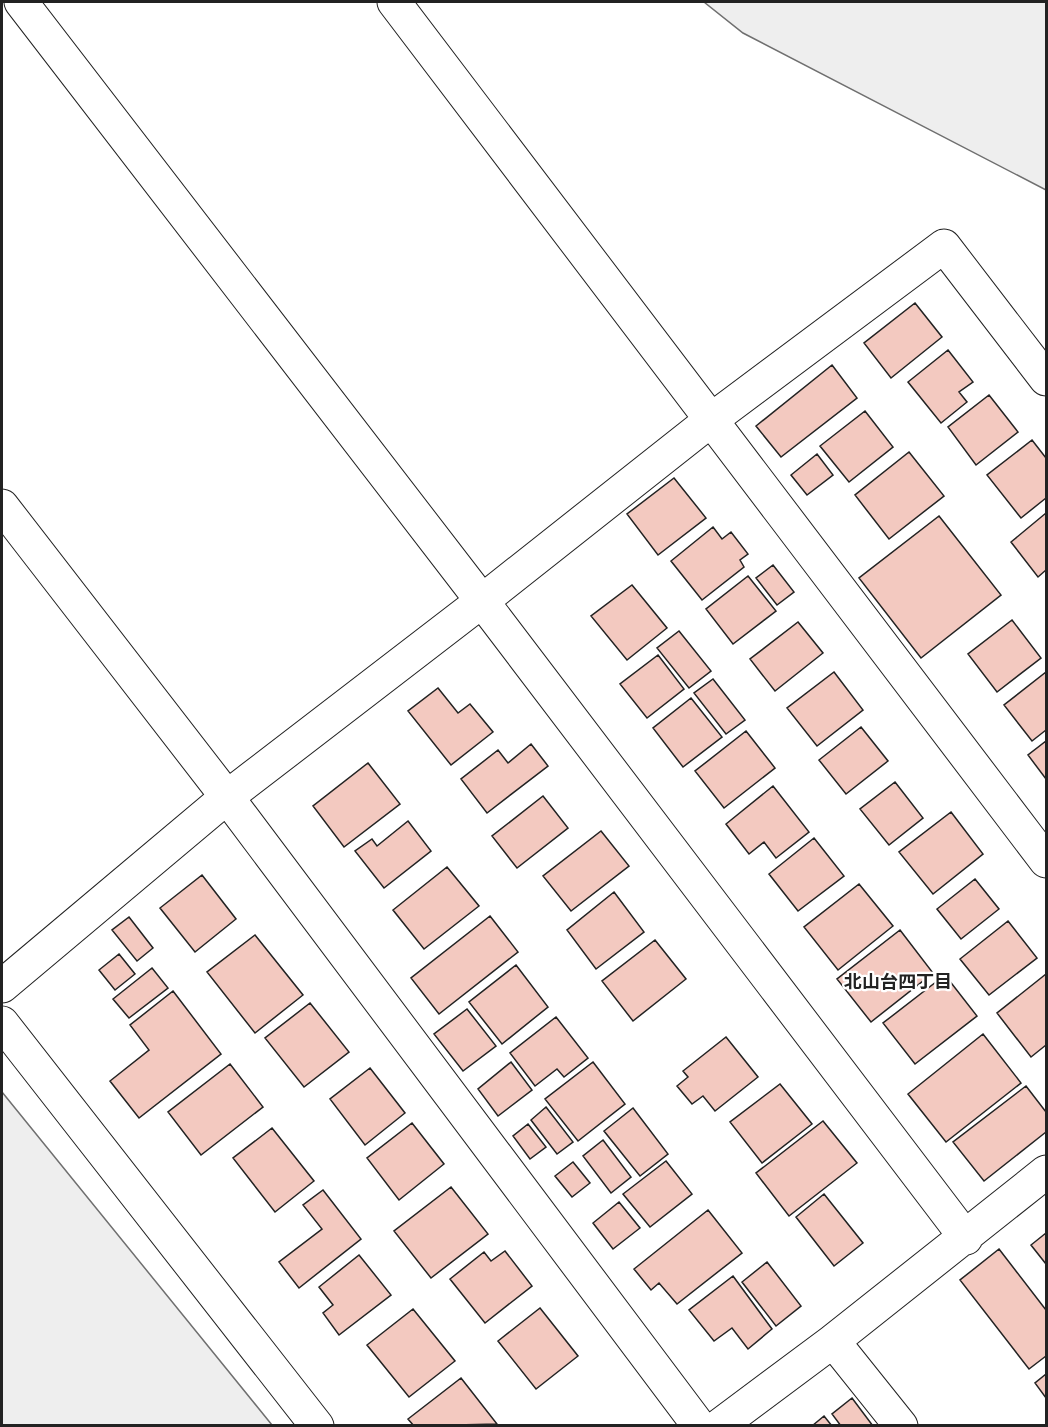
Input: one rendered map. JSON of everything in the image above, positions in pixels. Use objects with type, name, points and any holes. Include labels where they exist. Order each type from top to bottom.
[{"type":"street","points":[[21,2],[482,601],[966,1238]]},
{"type":"street","points":[[394,2],[1047,861]]},
{"type":"street","points":[[2,986],[227,797],[482,601],[711,420],[944,246],[1047,379]]},
{"type":"street","points":[[2,506],[227,797],[699,1425]]},
{"type":"street","points":[[2,1023],[317,1425]]},
{"type":"street","points":[[719,1425],[833,1341],[1047,1172]]},
{"type":"street","points":[[833,1341],[901,1425]]},
{"type":"shaded area","points":[[704,2],[1046,2],[1046,190],[743,33]]},
{"type":"shaded area","points":[[2,1092],[272,1425],[2,1425]]},
{"type":"building","points":[[915,303],[942,337],[891,378],[864,343]]},
{"type":"building","points":[[948,350],[973,382],[959,392],[967,402],[941,423],[908,382]]},
{"type":"building","points":[[832,365],[857,398],[781,457],[756,426]]},
{"type":"building","points":[[989,395],[1018,432],[976,465],[948,427]]},
{"type":"building","points":[[865,411],[893,447],[849,482],[820,446]]},
{"type":"building","points":[[1032,440],[1046,458],[1046,498],[1021,518],[987,475]]},
{"type":"building","points":[[909,452],[944,496],[889,539],[855,495]]},
{"type":"building","points":[[817,454],[833,475],[807,495],[791,475]]},
{"type":"building","points":[[674,478],[706,518],[658,555],[627,514]]},
{"type":"building","points":[[1046,513],[1046,570],[1038,577],[1011,542]]},
{"type":"building","points":[[939,516],[1001,595],[921,658],[859,578]]},
{"type":"building","points":[[713,527],[722,539],[731,532],[748,554],[740,560],[744,567],[702,600],[671,561]]},
{"type":"building","points":[[773,565],[794,592],[777,605],[756,578]]},
{"type":"building","points":[[748,576],[776,611],[733,644],[706,609]]},
{"type":"building","points":[[632,585],[667,628],[627,660],[591,616]]},
{"type":"building","points":[[1012,620],[1041,658],[997,692],[968,654]]},
{"type":"building","points":[[798,622],[823,653],[775,691],[750,659]]},
{"type":"building","points":[[679,631],[711,671],[689,688],[657,648]]},
{"type":"building","points":[[658,655],[684,689],[647,718],[620,684]]},
{"type":"building","points":[[834,672],[863,710],[817,746],[787,708]]},
{"type":"building","points":[[1046,672],[1046,730],[1032,741],[1004,705]]},
{"type":"building","points":[[713,679],[745,720],[726,734],[694,693]]},
{"type":"building","points":[[438,688],[458,713],[470,704],[493,732],[451,765],[408,711]]},
{"type":"building","points":[[691,698],[722,737],[683,767],[653,728]]},
{"type":"building","points":[[861,727],[888,761],[846,794],[819,760]]},
{"type":"building","points":[[746,731],[775,768],[724,808],[695,771]]},
{"type":"building","points":[[1046,741],[1046,779],[1028,755]]},
{"type":"building","points":[[531,744],[548,766],[487,813],[461,779],[498,750],[508,763]]},
{"type":"building","points":[[368,763],[400,804],[344,847],[313,806]]},
{"type":"building","points":[[895,782],[923,818],[889,845],[860,809]]},
{"type":"building","points":[[773,786],[809,832],[776,858],[764,842],[749,854],[726,824]]},
{"type":"building","points":[[543,796],[568,828],[517,868],[492,836]]},
{"type":"building","points":[[951,812],[983,854],[933,894],[899,852]]},
{"type":"building","points":[[408,821],[431,851],[384,888],[355,851],[372,839],[377,846]]},
{"type":"building","points":[[601,831],[629,866],[571,911],[543,876]]},
{"type":"building","points":[[814,838],[844,876],[798,911],[769,874]]},
{"type":"building","points":[[447,867],[479,906],[424,949],[393,910]]},
{"type":"building","points":[[202,875],[236,919],[195,952],[160,908]]},
{"type":"building","points":[[975,879],[999,909],[961,939],[937,909]]},
{"type":"building","points":[[859,884],[893,926],[838,970],[804,927]]},
{"type":"building","points":[[614,892],[644,932],[596,969],[567,930]]},
{"type":"building","points":[[490,916],[518,952],[439,1014],[411,978]]},
{"type":"building","points":[[129,917],[153,948],[137,961],[112,930]]},
{"type":"building","points":[[1008,921],[1037,958],[989,995],[960,959]]},
{"type":"building","points":[[900,930],[933,973],[871,1022],[837,979]]},
{"type":"building","points":[[255,935],[303,995],[255,1033],[207,972]]},
{"type":"building","points":[[655,940],[686,979],[633,1021],[602,981]]},
{"type":"building","points":[[119,954],[135,974],[115,990],[99,970]]},
{"type":"building","points":[[516,965],[548,1007],[502,1044],[469,1002]]},
{"type":"building","points":[[152,968],[168,988],[129,1018],[113,999]]},
{"type":"building","points":[[1046,974],[1046,1045],[1031,1057],[997,1013]]},
{"type":"building","points":[[945,975],[977,1016],[915,1064],[883,1023]]},
{"type":"building","points":[[173,991],[221,1054],[139,1118],[110,1081],[149,1050],[130,1025]]},
{"type":"building","points":[[310,1003],[349,1052],[304,1087],[265,1038]]},
{"type":"building","points":[[467,1009],[496,1046],[463,1071],[434,1034]]},
{"type":"building","points":[[556,1017],[588,1058],[564,1077],[557,1069],[535,1086],[510,1053]]},
{"type":"building","points":[[983,1034],[1021,1083],[946,1142],[908,1094]]},
{"type":"building","points":[[726,1037],[758,1077],[715,1111],[703,1096],[692,1104],[677,1086],[688,1077],[683,1071]]},
{"type":"building","points":[[511,1062],[532,1090],[498,1116],[478,1089]]},
{"type":"building","points":[[593,1062],[625,1104],[578,1141],[545,1099]]},
{"type":"building","points":[[230,1064],[263,1107],[201,1155],[168,1112]]},
{"type":"building","points":[[370,1068],[405,1113],[365,1145],[330,1099]]},
{"type":"building","points":[[780,1084],[812,1124],[762,1163],[730,1122]]},
{"type":"building","points":[[1026,1086],[1046,1112],[1046,1132],[984,1181],[953,1142]]},
{"type":"building","points":[[546,1107],[573,1142],[557,1154],[531,1120]]},
{"type":"building","points":[[633,1108],[668,1154],[640,1176],[604,1131]]},
{"type":"building","points":[[823,1121],[857,1163],[789,1216],[756,1173]]},
{"type":"building","points":[[412,1123],[444,1164],[399,1200],[367,1158]]},
{"type":"building","points":[[528,1124],[546,1147],[530,1159],[513,1136]]},
{"type":"building","points":[[272,1128],[314,1181],[275,1212],[233,1158]]},
{"type":"building","points":[[603,1140],[631,1177],[611,1193],[583,1156]]},
{"type":"building","points":[[666,1161],[692,1194],[650,1227],[623,1194]]},
{"type":"building","points":[[573,1162],[590,1183],[572,1197],[555,1176]]},
{"type":"building","points":[[451,1187],[488,1234],[431,1278],[394,1231]]},
{"type":"building","points":[[323,1190],[361,1239],[299,1288],[279,1262],[322,1229],[303,1205]]},
{"type":"building","points":[[824,1194],[863,1243],[834,1266],[796,1217]]},
{"type":"building","points":[[619,1202],[640,1228],[613,1249],[593,1223]]},
{"type":"building","points":[[708,1210],[742,1253],[677,1304],[659,1283],[651,1290],[634,1269]]},
{"type":"building","points":[[1046,1233],[1046,1264],[1031,1245]]},
{"type":"building","points":[[999,1249],[1046,1310],[1046,1356],[1029,1369],[960,1280]]},
{"type":"building","points":[[505,1251],[532,1286],[485,1323],[450,1279],[484,1252],[491,1261]]},
{"type":"building","points":[[359,1255],[391,1295],[339,1335],[323,1313],[333,1305],[319,1287]]},
{"type":"building","points":[[767,1262],[801,1306],[776,1326],[742,1282]]},
{"type":"building","points":[[733,1276],[772,1329],[748,1349],[732,1328],[714,1341],[689,1310]]},
{"type":"building","points":[[540,1308],[578,1356],[536,1389],[498,1341]]},
{"type":"building","points":[[413,1309],[455,1361],[409,1397],[367,1345]]},
{"type":"building","points":[[1046,1374],[1046,1398],[1035,1383]]},
{"type":"building","points":[[461,1378],[497,1424],[414,1426],[408,1419]]},
{"type":"building","points":[[852,1398],[873,1426],[841,1426],[832,1414]]},
{"type":"building","points":[[824,1416],[832,1426],[812,1426]]},
{"type":"district","name":"北山台四丁目","points":[[898,981]]}]
